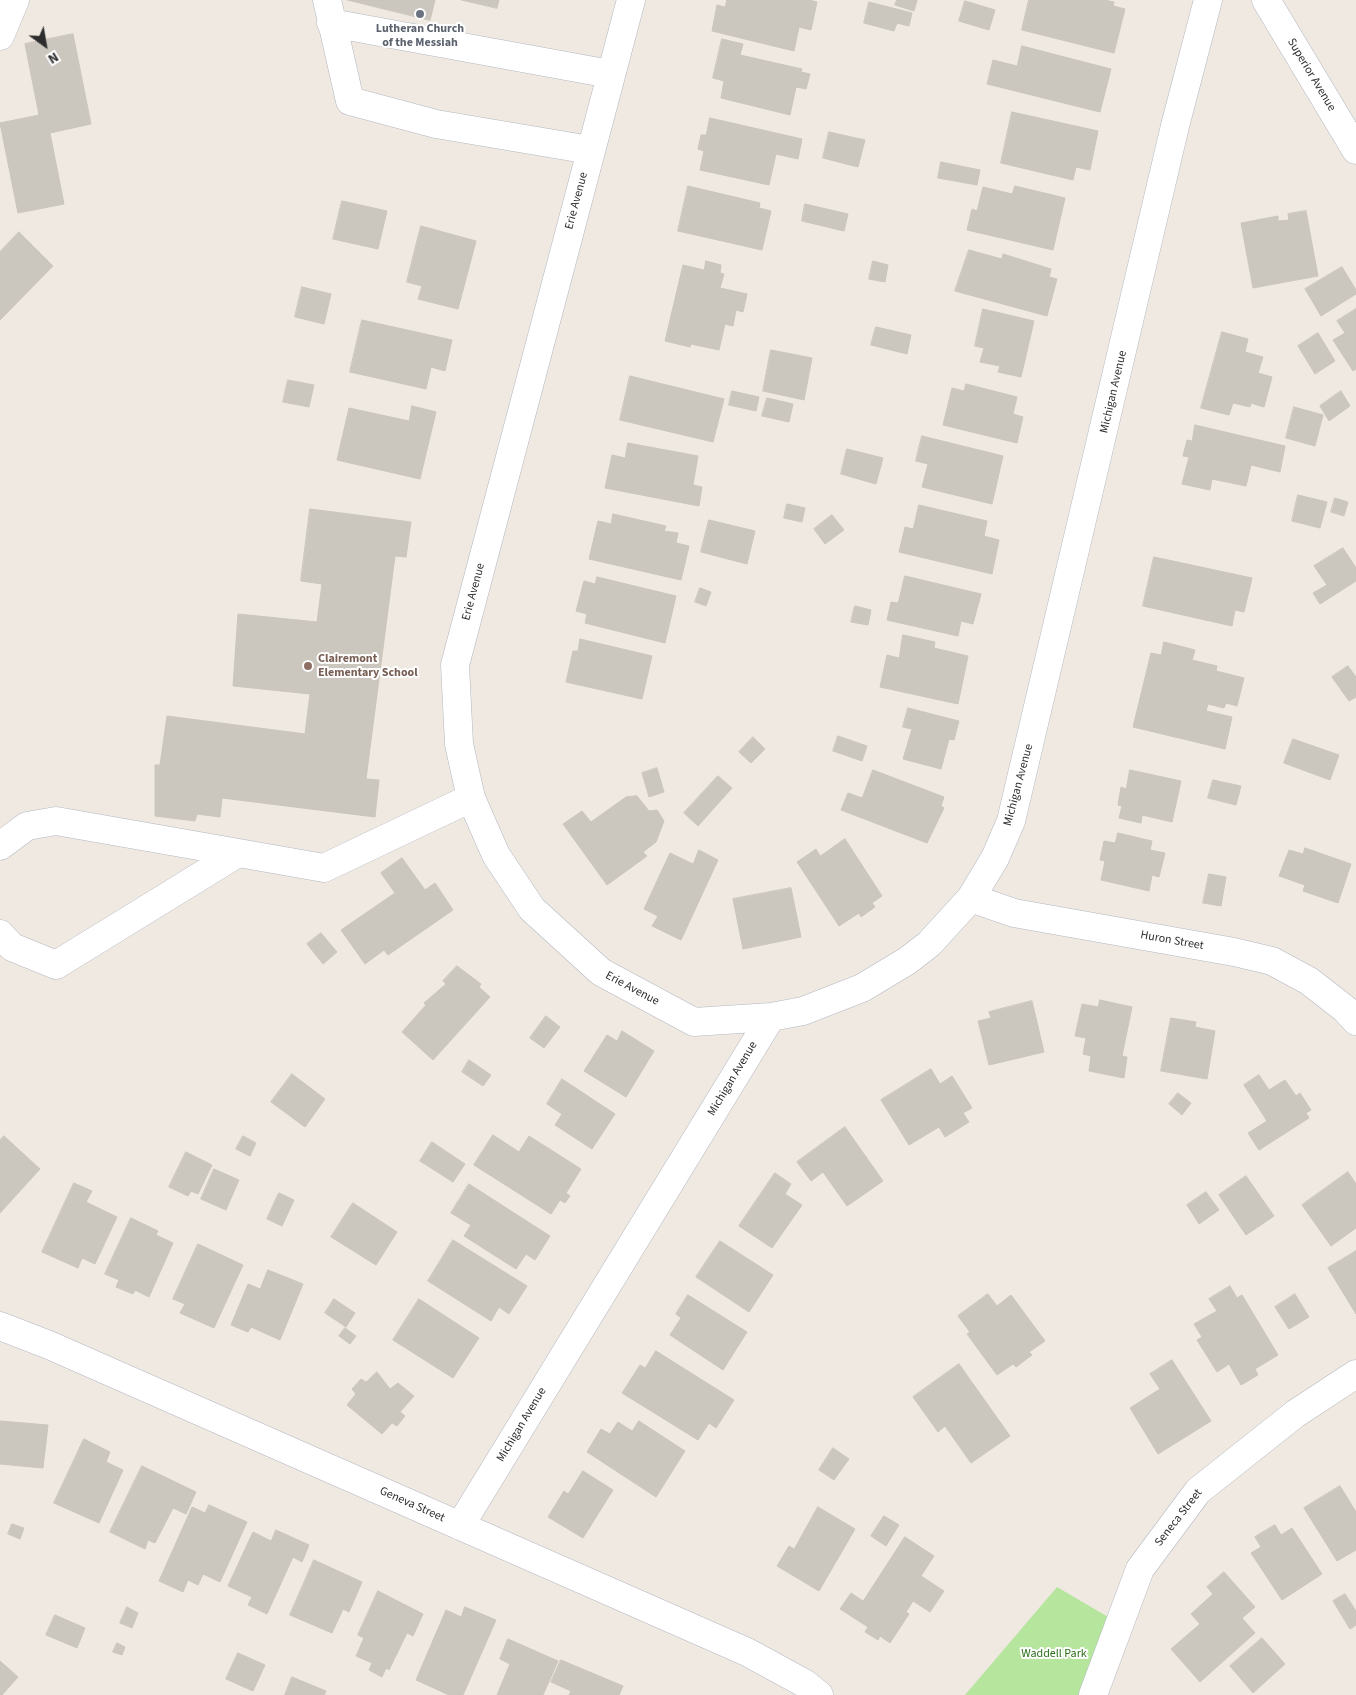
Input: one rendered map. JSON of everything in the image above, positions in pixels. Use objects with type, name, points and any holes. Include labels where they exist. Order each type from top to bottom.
[{"type":"street","points":[[0,36],[15,0]]},
{"type":"street","name":"Erie Avenue","points":[[631,0],[455,665],[459,744],[471,798],[496,855],[532,909],[601,972],[694,1022],[771,1017]]},
{"type":"street","name":"Michigan Avenue","points":[[460,1526],[771,1017],[803,1011],[838,998],[884,975],[929,944],[970,898],[995,858],[1011,821],[1176,126],[1208,0]]},
{"type":"street","name":"Superior Avenue","points":[[1266,0],[1356,150]]},
{"type":"street","points":[[590,150],[436,124],[350,101],[329,12],[610,74]]},
{"type":"street","points":[[0,846],[28,826],[56,821],[324,868],[471,798]]},
{"type":"street","points":[[0,934],[12,947],[56,965],[238,853]]},
{"type":"street","name":"Huron Street","points":[[970,898],[1014,913],[1234,952],[1272,961],[1309,981],[1345,1009],[1356,1021]]},
{"type":"street","name":"Geneva Street","points":[[0,1326],[49,1345],[747,1652],[804,1683],[820,1695]]},
{"type":"street","name":"Seneca Street","points":[[1093,1695],[1140,1570],[1198,1491],[1295,1414],[1356,1374]]},
{"type":"green space","name":"Waddell Park","points":[[1057,1587],[1115,1621],[1085,1695],[965,1695]]},
{"type":"building","name":"Lutheran Church of the Messiah","points":[[348,0],[435,0],[430,20]]},
{"type":"building","name":"Lutheran Church of the Messiah","points":[[462,0],[499,0],[497,8]]},
{"type":"building","points":[[727,0],[809,0],[817,2],[811,30],[799,27],[794,51],[712,31],[717,5],[725,7]]},
{"type":"building","points":[[897,0],[917,0],[914,11],[895,5]]},
{"type":"building","points":[[1029,0],[1104,0],[1114,2],[1113,6],[1125,9],[1114,53],[1022,30]]},
{"type":"building","points":[[965,1],[995,10],[989,30],[959,21]]},
{"type":"building","points":[[869,2],[912,13],[909,26],[897,23],[894,31],[864,23]]},
{"type":"building","points":[[73,34],[91,124],[50,133],[64,204],[18,213],[0,123],[39,115],[25,44]]},
{"type":"building","points":[[722,39],[743,44],[740,55],[802,69],[801,72],[810,74],[806,89],[796,87],[790,115],[721,98],[724,81],[713,78]]},
{"type":"building","points":[[1022,46],[1111,69],[1100,112],[987,84],[993,60],[1017,66]]},
{"type":"building","points":[[1012,112],[1098,131],[1090,170],[1076,167],[1073,180],[1001,163]]},
{"type":"building","points":[[710,118],[802,139],[798,159],[776,154],[769,185],[700,170],[704,151],[698,149],[701,135],[706,135]]},
{"type":"building","points":[[829,132],[865,140],[858,167],[823,158]]},
{"type":"building","points":[[941,162],[980,170],[977,185],[938,178]]},
{"type":"building","points":[[688,186],[760,203],[759,208],[771,211],[762,250],[678,231]]},
{"type":"building","points":[[1015,186],[1065,198],[1053,250],[967,230],[972,209],[977,211],[983,187],[1012,194]]},
{"type":"building","points":[[342,201],[387,211],[378,249],[333,239]]},
{"type":"building","points":[[805,204],[848,214],[844,231],[802,221]]},
{"type":"building","points":[[1306,211],[1318,276],[1253,288],[1241,223],[1278,216],[1278,221],[1289,220],[1288,214]]},
{"type":"building","points":[[421,226],[476,241],[458,309],[418,299],[422,286],[407,282]]},
{"type":"building","points":[[19,232],[53,266],[0,320],[0,252]]},
{"type":"building","points":[[969,250],[1002,259],[1003,254],[1051,269],[1049,277],[1057,279],[1047,316],[955,291]]},
{"type":"building","points":[[706,261],[721,265],[720,273],[724,274],[720,288],[747,294],[743,312],[736,310],[733,326],[725,324],[719,350],[691,344],[690,347],[665,341],[683,265],[704,270]]},
{"type":"building","points":[[873,261],[888,265],[885,282],[869,279]]},
{"type":"building","points":[[1342,267],[1356,290],[1356,294],[1321,316],[1305,289]]},
{"type":"building","points":[[302,287],[331,294],[324,324],[295,317]]},
{"type":"building","points":[[983,309],[1034,321],[1021,377],[998,372],[1000,366],[980,362],[984,348],[975,346]]},
{"type":"building","points":[[1356,309],[1356,369],[1353,371],[1333,340],[1345,333],[1337,321]]},
{"type":"building","points":[[362,320],[452,340],[445,371],[431,367],[426,389],[350,372]]},
{"type":"building","points":[[876,327],[911,335],[907,354],[871,345]]},
{"type":"building","points":[[1222,332],[1248,339],[1245,352],[1263,357],[1258,373],[1272,377],[1264,407],[1251,403],[1250,407],[1233,403],[1229,415],[1201,408]]},
{"type":"building","points":[[1318,333],[1335,361],[1315,374],[1298,346]]},
{"type":"building","points":[[771,350],[812,358],[804,400],[763,391]]},
{"type":"building","points":[[630,376],[724,399],[713,442],[620,420]]},
{"type":"building","points":[[288,380],[314,385],[309,407],[283,402]]},
{"type":"building","points":[[966,384],[1017,397],[1013,414],[1023,417],[1017,443],[943,425],[952,388],[964,391]]},
{"type":"building","points":[[732,391],[759,397],[756,411],[729,405]]},
{"type":"building","points":[[1341,391],[1350,406],[1329,421],[1320,406]]},
{"type":"building","points":[[767,398],[793,404],[789,422],[762,416]]},
{"type":"building","points":[[412,406],[436,412],[420,479],[337,460],[349,408],[409,421]]},
{"type":"building","points":[[1294,407],[1323,415],[1315,446],[1286,438]]},
{"type":"building","points":[[1195,425],[1285,446],[1280,472],[1251,465],[1246,486],[1212,479],[1210,490],[1182,484],[1189,457],[1183,456],[1187,440],[1192,441]]},
{"type":"building","points":[[922,436],[1003,456],[992,504],[922,487],[928,464],[916,461]]},
{"type":"building","points":[[628,443],[698,456],[693,485],[702,487],[699,506],[605,488],[612,455],[625,458]]},
{"type":"building","points":[[847,449],[883,458],[876,484],[841,474]]},
{"type":"building","points":[[1298,495],[1327,502],[1320,528],[1292,521]]},
{"type":"building","points":[[1335,498],[1348,502],[1344,516],[1331,512]]},
{"type":"building","points":[[787,504],[805,508],[802,522],[784,518]]},
{"type":"building","points":[[919,505],[987,521],[984,536],[999,540],[992,574],[899,552],[905,527],[913,529]]},
{"type":"building","name":"Clairemont Elementary School","points":[[310,509],[411,522],[406,557],[395,556],[366,779],[379,780],[375,817],[222,798],[220,817],[197,814],[195,821],[155,816],[155,765],[160,765],[167,716],[305,734],[310,694],[233,686],[238,614],[317,622],[322,584],[301,581]]},
{"type":"building","points":[[613,514],[666,526],[664,531],[678,533],[676,543],[689,546],[681,580],[589,559],[598,521],[611,524]]},
{"type":"building","points":[[832,515],[844,530],[825,544],[814,529]]},
{"type":"building","points":[[709,520],[755,531],[747,564],[701,552]]},
{"type":"building","points":[[1343,548],[1356,568],[1356,581],[1320,604],[1313,593],[1327,585],[1314,566]]},
{"type":"building","points":[[1154,557],[1252,578],[1244,612],[1235,610],[1232,626],[1143,606]]},
{"type":"building","points":[[905,576],[981,594],[973,624],[961,621],[958,636],[887,620],[891,602],[898,603]]},
{"type":"building","points":[[597,577],[676,596],[665,643],[585,623],[587,614],[576,611],[584,581],[595,584]]},
{"type":"building","points":[[700,588],[711,592],[706,606],[695,602]]},
{"type":"building","points":[[855,606],[871,610],[868,625],[851,622]]},
{"type":"building","points":[[903,635],[935,642],[934,648],[968,656],[958,704],[880,687],[887,655],[899,658]]},
{"type":"building","points":[[580,639],[652,656],[642,699],[566,682],[573,651],[578,651]]},
{"type":"building","points":[[1164,642],[1195,650],[1192,660],[1217,666],[1216,671],[1244,678],[1237,706],[1226,703],[1224,708],[1208,704],[1206,711],[1232,717],[1225,749],[1133,727],[1151,653],[1161,655]]},
{"type":"building","points":[[1348,666],[1356,677],[1356,697],[1349,701],[1332,677]]},
{"type":"building","points":[[908,708],[959,721],[954,740],[949,739],[941,769],[903,759],[912,729],[903,727]]},
{"type":"building","points":[[838,736],[867,746],[862,761],[833,751]]},
{"type":"building","points":[[753,737],[765,749],[751,763],[739,752]]},
{"type":"building","points":[[1293,739],[1339,755],[1330,780],[1284,763]]},
{"type":"building","points":[[657,768],[664,792],[649,797],[642,773]]},
{"type":"building","points":[[873,770],[944,797],[941,806],[944,808],[927,843],[841,810],[848,793],[862,798]]},
{"type":"building","points":[[1130,770],[1181,781],[1172,822],[1142,815],[1141,823],[1119,818],[1122,806],[1118,805],[1121,787],[1126,789]]},
{"type":"building","points":[[718,776],[732,788],[698,826],[684,813]]},
{"type":"building","points":[[1213,780],[1241,786],[1236,805],[1208,798]]},
{"type":"building","points":[[637,796],[649,811],[657,810],[664,821],[656,842],[643,852],[647,856],[607,885],[563,824],[582,811],[591,822],[626,797]]},
{"type":"building","points":[[1118,833],[1152,841],[1150,850],[1165,853],[1159,877],[1152,875],[1149,891],[1101,880],[1105,861],[1100,860],[1104,841],[1115,843]]},
{"type":"building","points":[[845,839],[882,896],[872,903],[875,907],[861,917],[859,913],[839,926],[797,862],[816,849],[820,856]]},
{"type":"building","points":[[1305,848],[1351,864],[1338,903],[1303,891],[1305,885],[1279,876],[1289,850],[1303,854]]},
{"type":"building","points":[[699,850],[718,860],[681,940],[652,926],[658,916],[644,909],[670,853],[693,864]]},
{"type":"building","points":[[402,858],[425,890],[435,883],[453,910],[388,955],[384,950],[365,964],[341,930],[395,893],[381,873]]},
{"type":"building","points":[[1209,874],[1226,877],[1221,906],[1203,903]]},
{"type":"building","points":[[791,888],[801,937],[743,949],[733,899]]},
{"type":"building","points":[[321,933],[337,952],[323,964],[307,944]]},
{"type":"building","points":[[457,966],[481,984],[479,987],[490,997],[433,1060],[402,1032],[426,1005],[424,1003],[446,984],[443,981]]},
{"type":"building","points":[[1100,1000],[1132,1007],[1122,1056],[1127,1057],[1124,1078],[1089,1071],[1091,1056],[1083,1054],[1086,1038],[1075,1036],[1082,1004],[1098,1007]]},
{"type":"building","points":[[1032,1001],[1044,1052],[989,1065],[978,1021],[991,1018],[989,1012]]},
{"type":"building","points":[[546,1016],[560,1027],[544,1048],[530,1038]]},
{"type":"building","points":[[1171,1018],[1196,1022],[1195,1027],[1215,1031],[1207,1079],[1161,1071]]},
{"type":"building","points":[[622,1031],[654,1051],[626,1097],[584,1071],[607,1035],[617,1041]]},
{"type":"building","points":[[469,1060],[491,1075],[483,1086],[462,1072]]},
{"type":"building","points":[[931,1069],[940,1084],[952,1076],[972,1108],[963,1113],[969,1122],[945,1137],[939,1127],[909,1145],[881,1100]]},
{"type":"building","points":[[292,1074],[325,1099],[305,1127],[271,1102]]},
{"type":"building","points":[[1259,1075],[1269,1090],[1285,1080],[1296,1096],[1300,1093],[1311,1110],[1306,1113],[1309,1118],[1259,1150],[1248,1133],[1267,1121],[1244,1085]]},
{"type":"building","points":[[562,1079],[615,1114],[592,1149],[555,1125],[562,1114],[547,1104]]},
{"type":"building","points":[[1178,1093],[1191,1103],[1182,1115],[1169,1104]]},
{"type":"building","points":[[845,1127],[883,1181],[847,1206],[823,1172],[811,1181],[797,1162]]},
{"type":"building","points":[[493,1135],[519,1152],[529,1136],[581,1169],[566,1193],[570,1196],[565,1203],[560,1200],[551,1214],[474,1165]]},
{"type":"building","points":[[4,1136],[40,1169],[0,1213],[0,1140]]},
{"type":"building","points":[[243,1136],[256,1143],[250,1156],[236,1149]]},
{"type":"building","points":[[432,1142],[465,1164],[453,1182],[420,1161]]},
{"type":"building","points":[[186,1152],[212,1165],[198,1194],[191,1191],[188,1196],[169,1187]]},
{"type":"building","points":[[214,1169],[239,1180],[226,1210],[201,1199]]},
{"type":"building","points":[[1348,1172],[1356,1184],[1356,1228],[1331,1246],[1302,1205]]},
{"type":"building","points":[[775,1173],[791,1184],[785,1194],[802,1205],[772,1248],[739,1226]]},
{"type":"building","points":[[1246,1176],[1274,1216],[1246,1235],[1219,1195]]},
{"type":"building","points":[[74,1183],[92,1191],[86,1202],[117,1217],[95,1264],[82,1258],[78,1268],[42,1252]]},
{"type":"building","points":[[469,1184],[550,1236],[535,1260],[526,1254],[516,1269],[464,1236],[471,1225],[451,1213]]},
{"type":"building","points":[[1206,1192],[1219,1210],[1199,1224],[1187,1205]]},
{"type":"building","points":[[279,1193],[294,1200],[282,1226],[267,1219]]},
{"type":"building","points":[[353,1203],[397,1232],[376,1265],[331,1237]]},
{"type":"building","points":[[131,1218],[158,1231],[156,1235],[173,1243],[149,1297],[135,1290],[133,1294],[116,1287],[119,1280],[105,1274]]},
{"type":"building","points":[[453,1240],[527,1286],[509,1314],[499,1307],[491,1321],[428,1281]]},
{"type":"building","points":[[720,1241],[773,1275],[749,1312],[696,1277]]},
{"type":"building","points":[[198,1244],[243,1265],[214,1328],[180,1313],[185,1304],[173,1299]]},
{"type":"building","points":[[1356,1251],[1356,1314],[1328,1268]]},
{"type":"building","points":[[268,1270],[303,1284],[280,1340],[251,1327],[248,1332],[231,1325],[248,1284],[260,1289]]},
{"type":"building","points":[[1230,1286],[1237,1298],[1242,1295],[1278,1355],[1255,1369],[1258,1375],[1241,1385],[1229,1364],[1217,1372],[1197,1340],[1202,1337],[1194,1324],[1217,1311],[1209,1299]]},
{"type":"building","points":[[988,1294],[997,1306],[1011,1295],[1045,1341],[1029,1352],[1032,1355],[1016,1367],[1013,1364],[997,1375],[967,1334],[970,1332],[958,1316]]},
{"type":"building","points":[[1295,1294],[1309,1317],[1289,1329],[1275,1307]]},
{"type":"building","points":[[688,1295],[747,1332],[723,1370],[670,1335],[681,1318],[676,1314]]},
{"type":"building","points":[[334,1299],[355,1313],[346,1327],[325,1313]]},
{"type":"building","points":[[419,1299],[479,1338],[453,1378],[393,1340]]},
{"type":"building","points":[[345,1328],[356,1336],[350,1344],[339,1336]]},
{"type":"building","points":[[656,1351],[734,1400],[716,1428],[709,1423],[698,1440],[622,1393],[640,1365],[645,1368]]},
{"type":"building","points":[[1172,1360],[1211,1421],[1158,1454],[1130,1408],[1160,1389],[1150,1374]]},
{"type":"building","points":[[959,1364],[1010,1436],[971,1463],[945,1426],[938,1432],[913,1397]]},
{"type":"building","points":[[377,1372],[390,1389],[398,1383],[414,1396],[400,1412],[405,1416],[397,1426],[392,1423],[382,1434],[347,1405],[356,1394],[352,1389],[361,1379],[366,1382]]},
{"type":"building","points":[[0,1421],[48,1425],[43,1468],[0,1464]]},
{"type":"building","points":[[639,1421],[685,1451],[656,1497],[587,1452],[601,1429],[610,1434],[618,1422],[632,1431]]},
{"type":"building","points":[[84,1439],[110,1452],[106,1462],[123,1470],[99,1523],[54,1503]]},
{"type":"building","points":[[833,1448],[849,1459],[834,1480],[819,1470]]},
{"type":"building","points":[[142,1466],[196,1492],[186,1514],[173,1508],[155,1543],[148,1540],[145,1549],[110,1532]]},
{"type":"building","points":[[583,1471],[613,1490],[583,1538],[548,1517],[564,1491],[568,1494]]},
{"type":"building","points":[[1340,1486],[1356,1512],[1356,1550],[1337,1561],[1304,1508]]},
{"type":"building","points":[[209,1505],[247,1522],[220,1582],[203,1574],[198,1585],[188,1580],[183,1592],[159,1581],[192,1507],[205,1513]]},
{"type":"building","points":[[818,1507],[855,1529],[819,1591],[777,1566],[789,1546],[794,1549]]},
{"type":"building","points":[[884,1516],[899,1525],[886,1546],[871,1536]]},
{"type":"building","points":[[12,1524],[24,1528],[20,1539],[8,1534]]},
{"type":"building","points":[[1275,1525],[1281,1535],[1292,1528],[1322,1574],[1282,1600],[1251,1553],[1261,1547],[1255,1537]]},
{"type":"building","points":[[276,1530],[309,1545],[302,1562],[293,1557],[267,1614],[248,1605],[252,1597],[228,1586],[253,1532],[271,1541]]},
{"type":"building","points":[[905,1537],[934,1556],[921,1576],[944,1591],[930,1612],[913,1601],[906,1612],[909,1614],[890,1643],[880,1636],[878,1640],[865,1632],[868,1627],[840,1609],[851,1593],[863,1601]]},
{"type":"building","points":[[314,1560],[362,1582],[349,1612],[343,1609],[332,1633],[290,1615]]},
{"type":"building","points":[[1224,1572],[1255,1607],[1242,1618],[1255,1633],[1200,1682],[1171,1649],[1200,1624],[1191,1614],[1213,1594],[1207,1587]]},
{"type":"building","points":[[378,1591],[423,1614],[413,1636],[407,1633],[389,1670],[386,1668],[382,1677],[369,1670],[372,1663],[356,1656],[364,1638],[358,1635]]},
{"type":"building","points":[[1345,1594],[1356,1611],[1356,1625],[1350,1629],[1333,1601]]},
{"type":"building","points":[[127,1607],[138,1613],[132,1628],[120,1623]]},
{"type":"building","points":[[465,1607],[496,1620],[463,1695],[449,1695],[416,1680],[446,1610],[461,1617]]},
{"type":"building","points":[[55,1615],[85,1628],[77,1648],[46,1635]]},
{"type":"building","points":[[1262,1638],[1285,1664],[1253,1693],[1230,1666]]},
{"type":"building","points":[[508,1639],[558,1661],[543,1695],[497,1695],[510,1664],[500,1659]]},
{"type":"building","points":[[117,1643],[125,1647],[122,1655],[113,1652]]},
{"type":"building","points":[[238,1653],[265,1665],[253,1691],[226,1679]]},
{"type":"building","points":[[561,1660],[623,1686],[619,1695],[569,1695],[571,1691],[551,1682]]},
{"type":"building","points":[[0,1661],[18,1677],[2,1695],[0,1695]]},
{"type":"building","points":[[292,1677],[326,1691],[324,1695],[285,1695]]},
{"type":"place","name":"Lutheran Church of the Messiah","points":[[420,14]]},
{"type":"place","name":"Clairemont Elementary School","points":[[308,666]]}]
